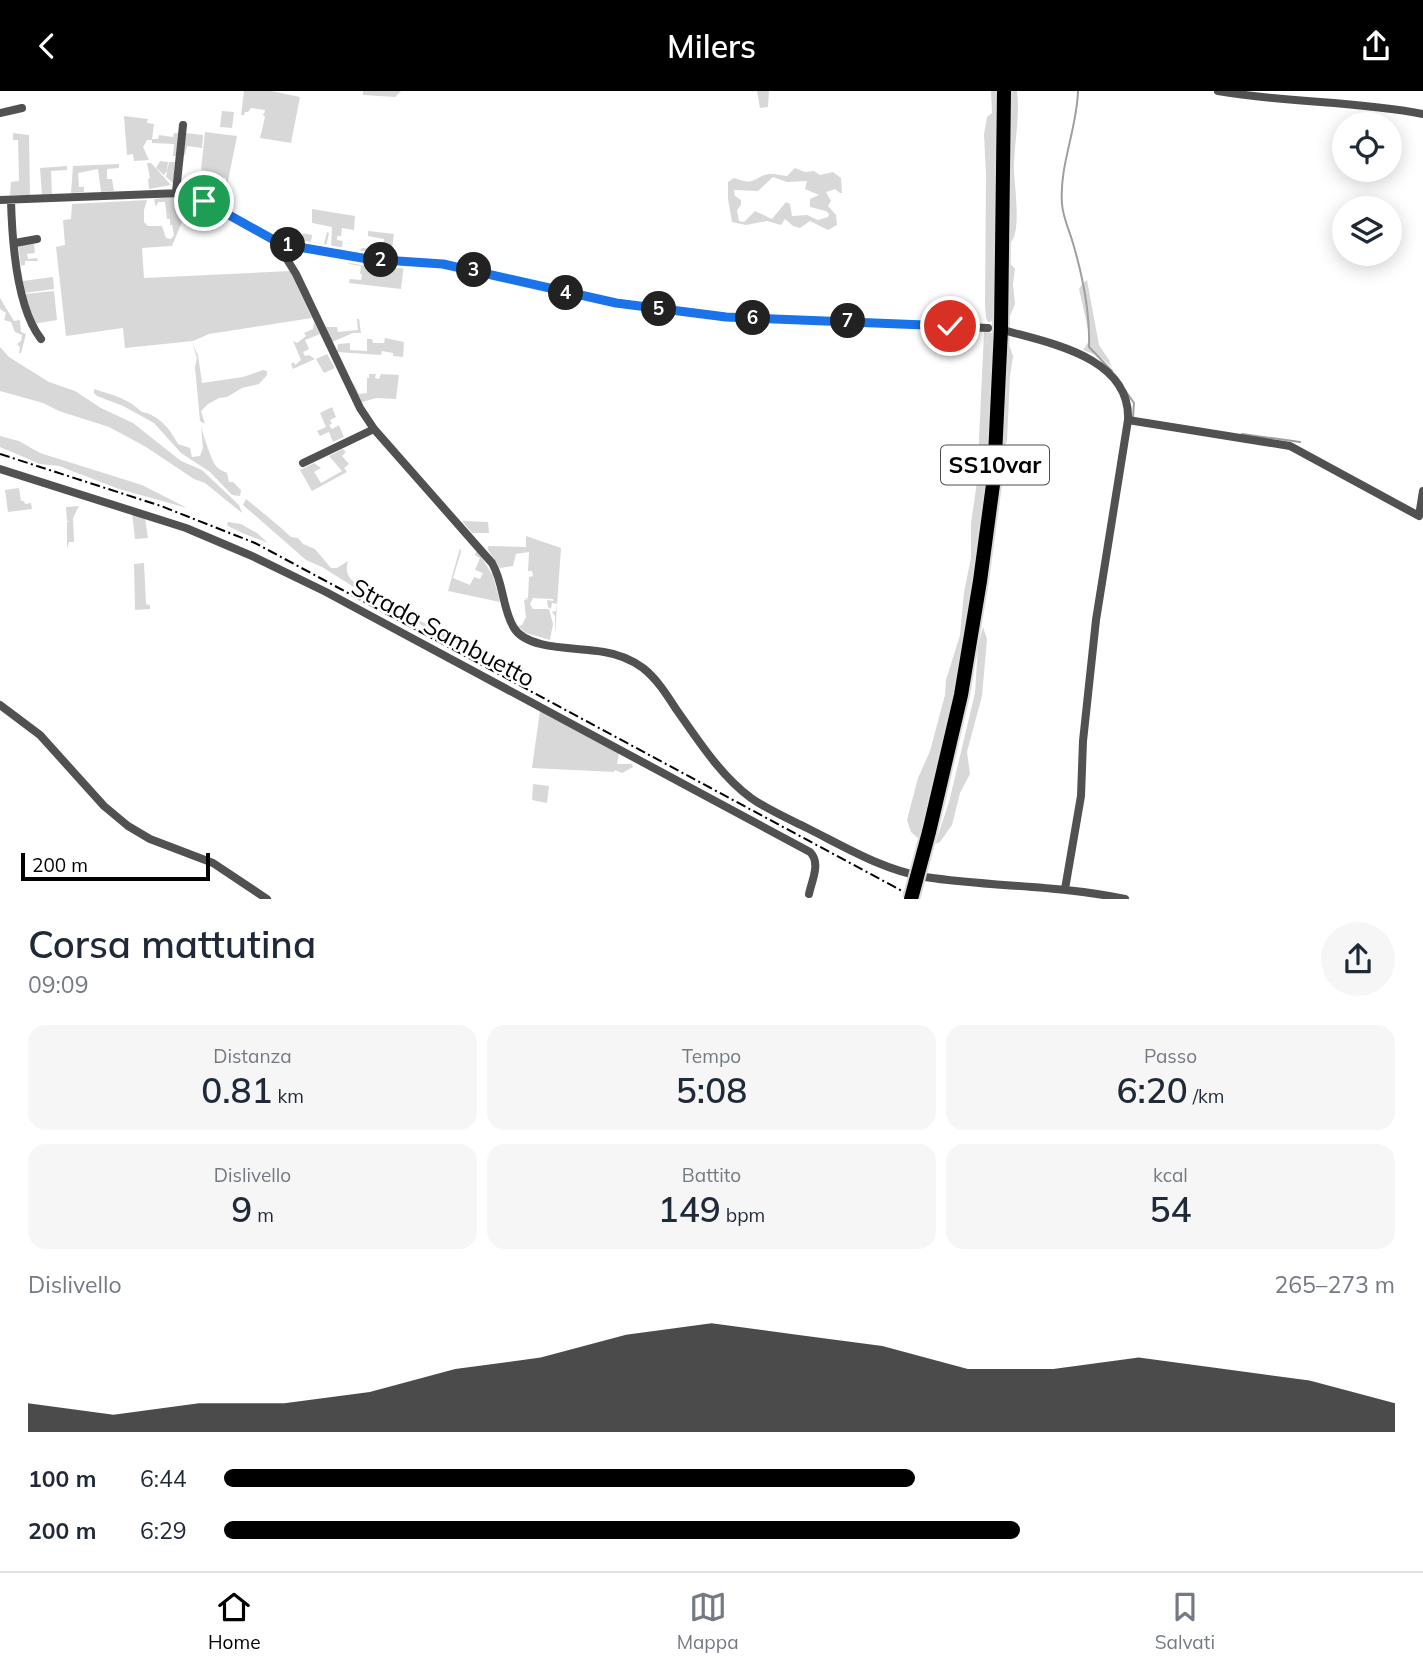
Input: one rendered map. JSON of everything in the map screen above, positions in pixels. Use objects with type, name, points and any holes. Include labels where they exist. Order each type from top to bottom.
[{"type":"highway","name":"SS10var","points":[[911,899],[963,683],[994,477],[1001,328],[1004,91]]},
{"type":"street","points":[[1218,91],[1423,114]]},
{"type":"street","points":[[0,113],[22,109]]},
{"type":"street","points":[[176,192],[183,125]]},
{"type":"street","points":[[0,200],[176,192],[200,199],[277,243],[368,259],[443,264],[592,298],[708,316],[988,328]]},
{"type":"street","points":[[11,200],[23,302],[30,322],[41,339]]},
{"type":"street","points":[[15,243],[37,239]]},
{"type":"street","points":[[277,243],[300,283],[352,395],[374,429],[492,563],[498,573],[509,618],[516,632],[527,640],[539,643],[605,652],[628,659],[644,669],[659,684],[719,769],[752,799],[850,850],[914,875],[1065,889],[1125,899]]},
{"type":"street","points":[[1003,330],[1059,346],[1093,361],[1121,389],[1126,401],[1128,420],[1096,620],[1083,741],[1083,783],[1065,889]]},
{"type":"street","points":[[1128,420],[1290,446],[1419,516],[1423,491]]},
{"type":"street","points":[[303,463],[374,429]]},
{"type":"street","name":"Strada Sambuetto","points":[[0,468],[186,528],[252,556],[347,603],[810,852],[815,857],[816,865],[809,894]]},
{"type":"street","points":[[0,705],[40,735],[104,806],[128,826],[150,839],[213,863],[267,899]]},
{"type":"shaded area","points":[[244,91],[271,91],[300,97],[291,143],[260,138],[265,117],[262,114],[265,110],[251,108],[241,115]]},
{"type":"shaded area","points":[[363,91],[401,91],[395,97],[363,95]]},
{"type":"shaded area","points":[[757,91],[769,91],[768,107],[760,108]]},
{"type":"shaded area","points":[[991,91],[997,91],[999,107],[993,277],[996,315],[994,321],[988,322],[985,305],[984,134],[987,117],[992,113]]},
{"type":"shaded area","points":[[1009,91],[1017,91],[1018,109],[1014,163],[1017,217],[1014,237],[1010,243],[1007,241]]},
{"type":"shaded area","points":[[222,111],[234,112],[232,128],[220,127]]},
{"type":"shaded area","points":[[124,116],[148,119],[147,123],[154,124],[152,139],[158,139],[159,135],[173,137],[174,133],[178,133],[176,156],[173,156],[174,144],[152,143],[152,140],[147,140],[143,147],[149,160],[134,161],[133,154],[127,155]]},
{"type":"shaded area","points":[[205,132],[237,136],[223,206],[204,195],[216,190],[224,191],[226,178],[207,175],[207,171],[201,170]]},
{"type":"shaded area","points":[[13,133],[29,135],[30,195],[10,195],[11,182],[19,181],[18,140],[13,140]]},
{"type":"shaded area","points":[[185,133],[203,135],[202,148],[187,146],[183,155]]},
{"type":"shaded area","points":[[160,161],[168,162],[164,175],[156,168]]},
{"type":"shaded area","points":[[169,162],[175,162],[173,183],[166,177]]},
{"type":"shaded area","points":[[147,163],[151,163],[171,185],[149,189]]},
{"type":"shaded area","points":[[119,164],[119,168],[107,169],[107,179],[112,179],[114,191],[101,192],[98,169],[78,173],[79,187],[84,187],[84,192],[71,193],[73,166]]},
{"type":"shaded area","points":[[67,166],[67,170],[51,171],[52,194],[42,195],[40,168]]},
{"type":"shaded area","points":[[795,168],[805,172],[814,171],[820,175],[833,172],[841,178],[842,193],[835,189],[826,192],[831,201],[828,206],[836,215],[837,225],[828,230],[810,221],[800,228],[785,219],[781,225],[767,221],[746,225],[732,222],[728,182],[734,178],[751,181],[768,174],[787,176]],"holes":[[[773,177],[787,182],[807,181],[805,189],[819,195],[810,199],[810,207],[826,211],[828,217],[818,220],[807,215],[792,216],[790,204],[786,202],[772,219],[755,211],[744,222],[739,221],[737,210],[741,200],[735,196],[734,190],[758,191]]]},
{"type":"shaded area","points":[[179,196],[186,198],[184,217],[172,246],[142,248],[144,278],[290,271],[312,318],[209,334],[193,341],[125,348],[123,328],[66,336],[56,247],[65,245],[63,220],[71,219],[72,204],[147,200],[144,222],[148,226],[162,226],[166,238],[171,239],[174,235],[170,219],[167,219],[165,202],[158,202],[156,207],[154,199]]},
{"type":"shaded area","points":[[312,209],[355,216],[354,230],[342,228],[341,236],[337,236],[337,240],[343,241],[341,251],[331,249],[332,227],[312,223]]},
{"type":"shaded area","points":[[368,231],[394,234],[391,256],[362,254],[362,248],[383,249],[384,239],[368,236]]},
{"type":"shaded area","points":[[327,232],[326,247],[294,241],[295,237],[302,238],[303,233],[312,235],[311,242],[324,244]]},
{"type":"shaded area","points":[[34,244],[35,253],[27,254],[28,259],[37,258],[38,261],[25,261],[25,265],[21,266],[18,245]]},
{"type":"shaded area","points":[[346,261],[404,263],[401,289],[349,283],[350,279],[361,280],[362,274],[361,266],[349,264]]},
{"type":"shaded area","points":[[1008,261],[1015,269],[1015,304],[1008,321]]},
{"type":"shaded area","points":[[53,277],[54,289],[24,293],[23,281]]},
{"type":"shaded area","points":[[1087,280],[1099,345],[1112,367],[1099,356],[1083,350],[1089,341],[1089,334],[1079,289]]},
{"type":"shaded area","points":[[54,291],[57,320],[33,324],[25,294]]},
{"type":"shaded area","points":[[0,298],[14,321],[20,320],[21,332],[26,334],[21,353],[17,344],[22,335],[15,332],[11,322],[4,320],[6,313],[0,309]]},
{"type":"shaded area","points":[[357,319],[361,333],[353,333],[332,342],[326,327],[337,327],[338,332],[358,330]]},
{"type":"shaded area","points":[[314,322],[320,334],[305,340],[309,349],[303,352],[305,356],[309,355],[315,359],[293,369],[291,364],[294,362],[295,365],[301,360],[293,341],[297,343],[306,336],[304,333],[313,329]]},
{"type":"shaded area","points":[[984,332],[995,333],[985,501],[961,664],[919,839],[911,832],[907,820],[918,778],[930,751],[945,695],[946,680],[960,635],[964,592],[971,558]]},
{"type":"shaded area","points":[[385,338],[404,342],[403,357],[382,351],[381,355],[337,352],[338,344],[350,343],[350,350],[367,351],[367,339],[372,339],[373,343],[384,343]]},
{"type":"shaded area","points":[[1007,339],[1013,356],[1007,440],[1003,445]]},
{"type":"shaded area","points":[[193,345],[198,355],[202,383],[267,371],[259,384],[242,388],[208,404],[201,411],[205,424],[200,421],[195,367],[197,358]]},
{"type":"shaded area","points":[[0,347],[9,357],[49,382],[75,391],[101,408],[133,423],[181,461],[202,470],[239,505],[242,513],[205,483],[109,427],[0,391]]},
{"type":"shaded area","points":[[327,354],[335,368],[324,373],[316,359]]},
{"type":"shaded area","points":[[369,374],[376,374],[375,378],[379,379],[381,374],[399,375],[396,399],[376,398],[359,403],[349,383],[354,384],[359,394],[367,393]]},
{"type":"shaded area","points":[[94,389],[125,400],[142,412],[159,419],[178,444],[190,448],[192,457],[200,456],[203,448],[201,426],[215,464],[227,473],[229,482],[233,482],[241,490],[240,496],[232,495],[210,472],[181,453],[154,423],[97,396]]},
{"type":"shaded area","points":[[332,407],[336,417],[330,420],[332,424],[329,425],[332,429],[339,425],[344,437],[333,442],[329,432],[320,436],[317,431],[326,427],[320,413]]},
{"type":"shaded area","points":[[0,436],[19,441],[40,453],[142,485],[187,508],[119,489],[59,466],[40,464],[0,447]]},
{"type":"shaded area","points":[[343,449],[346,452],[342,456],[349,464],[344,468],[347,472],[312,491],[300,470],[314,463],[321,468],[314,472],[321,483],[342,471],[329,456]]},
{"type":"shaded area","points":[[19,488],[21,501],[25,504],[31,503],[32,509],[8,512],[5,490]]},
{"type":"shaded area","points":[[246,499],[291,537],[298,538],[303,544],[315,549],[331,568],[337,568],[348,561],[347,569],[351,580],[380,598],[365,594],[306,560],[243,505]]},
{"type":"shaded area","points":[[79,506],[73,518],[74,542],[69,542],[67,548],[67,522],[70,522],[67,521],[66,507]]},
{"type":"shaded area","points":[[132,513],[145,518],[148,538],[135,539]]},
{"type":"shaded area","points":[[462,521],[488,522],[489,533],[472,533]]},
{"type":"shaded area","points":[[228,522],[241,524],[268,543],[230,527]]},
{"type":"shaded area","points":[[526,536],[561,548],[555,635],[555,616],[552,612],[556,611],[557,604],[552,603],[551,609],[547,600],[553,599],[533,598],[530,604],[533,609],[549,609],[553,624],[550,640],[526,633],[518,626],[522,625],[526,617],[524,600],[529,600],[524,599],[528,598],[529,577],[533,576],[532,571],[528,571],[529,552],[516,554],[513,566],[500,568],[488,550],[488,546],[526,547]]},
{"type":"shaded area","points":[[460,548],[453,578],[470,585],[474,577],[480,579],[483,573],[475,570],[480,558],[475,555],[477,550],[493,576],[500,602],[448,591]]},
{"type":"shaded area","points":[[144,563],[146,604],[150,605],[150,609],[135,610],[134,564]]},
{"type":"shaded area","points":[[394,605],[410,616],[489,655],[440,635],[411,618]]},
{"type":"shaded area","points":[[983,627],[987,639],[982,696],[967,752],[970,774],[960,793],[952,825],[940,842],[935,844],[949,802],[975,693],[978,645]]},
{"type":"shaded area","points":[[540,711],[619,753],[617,764],[632,764],[633,767],[622,773],[615,770],[532,768]]},
{"type":"shaded area","points":[[533,784],[549,786],[547,803],[532,800]]},
{"type":"waterway","points":[[1078,91],[1063,176],[1063,209],[1082,279],[1087,306],[1089,347],[1112,371]]},
{"type":"waterway","points":[[1125,390],[1134,403],[1133,417]]},
{"type":"waterway","points":[[1242,434],[1300,442]]},
{"type":"railway","points":[[0,454],[161,506],[255,543],[917,899]]},
{"type":"route","points":[[204,201],[281,244],[368,259],[443,264],[616,303],[708,316],[950,326]]}]
